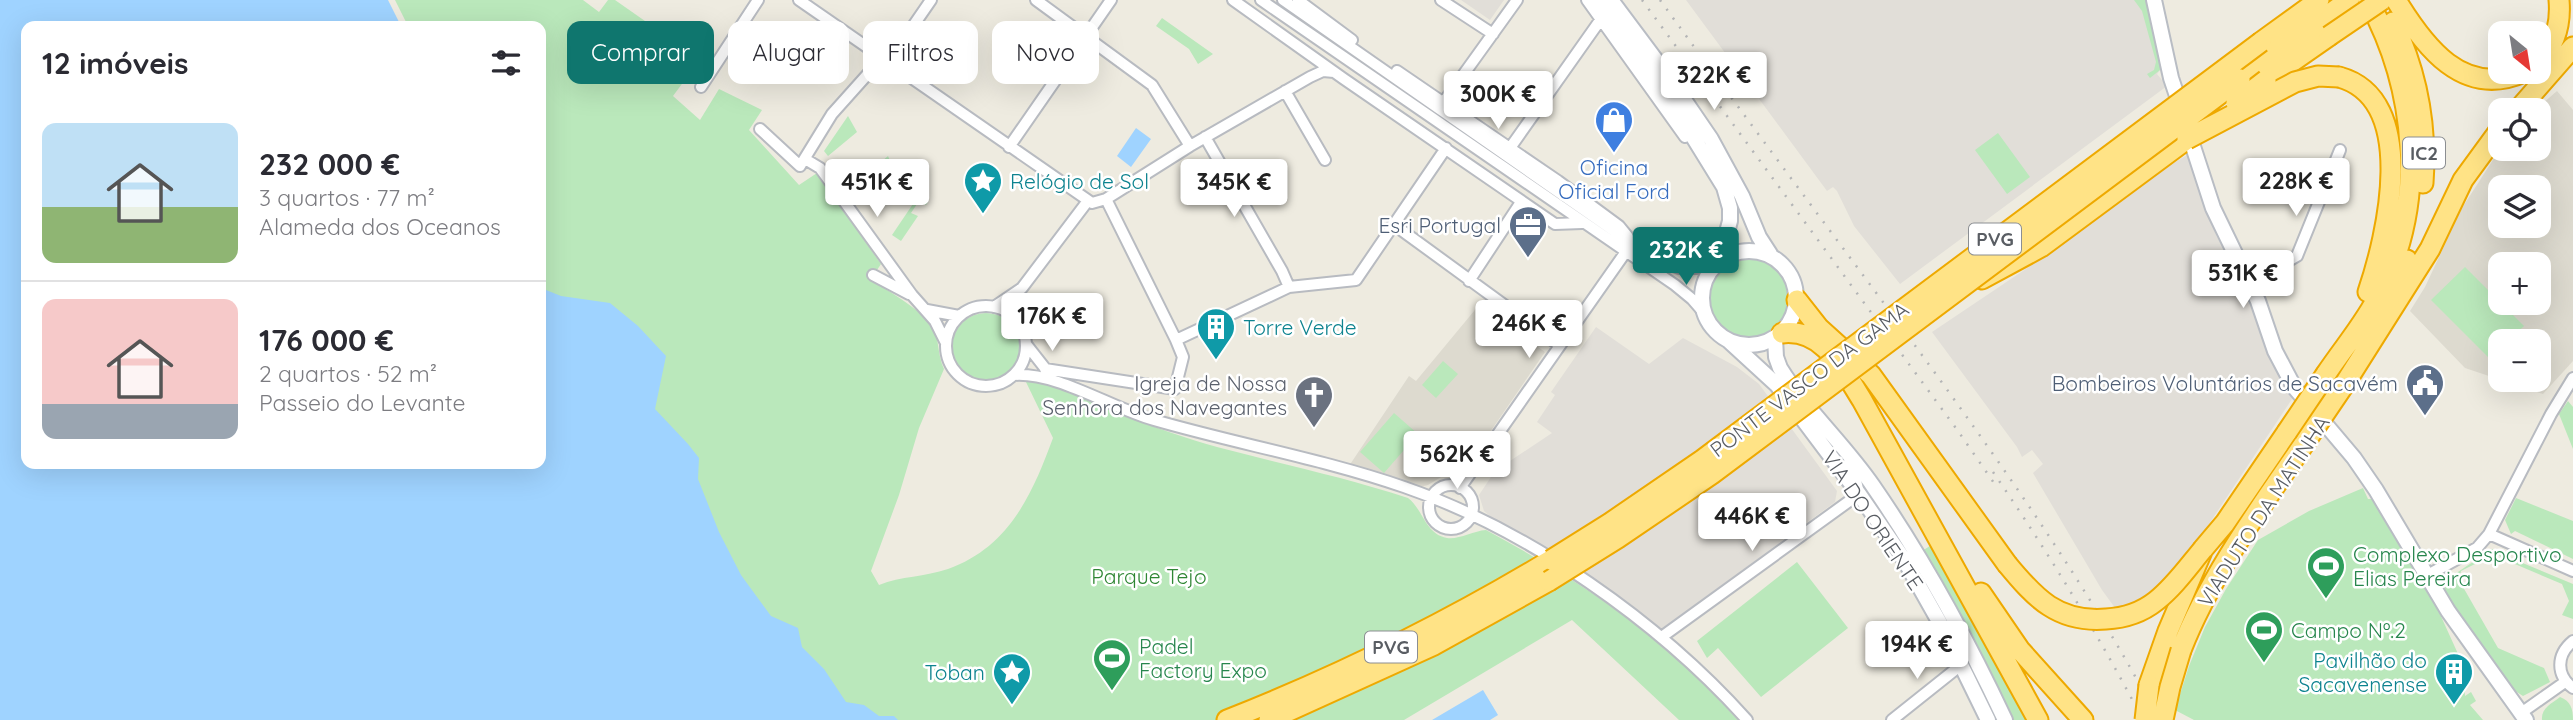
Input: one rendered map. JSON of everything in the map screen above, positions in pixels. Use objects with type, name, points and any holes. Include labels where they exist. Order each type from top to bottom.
[{"type":"highway","points":[[2261,42],[2304,0]]},
{"type":"highway","name":"PONTE VASCO DA GAMA","points":[[1227,720],[1280,699],[1431,628],[1498,592],[1610,523],[1702,460],[1974,254],[2319,0]]},
{"type":"highway","name":"PONTE VASCO DA GAMA","points":[[1269,720],[1434,645],[1579,563],[1712,474],[2349,0]]},
{"type":"highway","name":"IC2","points":[[2344,347],[2368,315],[2389,272],[2404,225],[2411,171],[2409,125],[2402,85],[2368,0]]},
{"type":"highway","points":[[1941,302],[2042,247],[2266,80],[2382,0]]},
{"type":"highway","name":"IC2","points":[[2382,0],[2403,45],[2413,75],[2421,111],[2424,155],[2421,204],[2415,233],[2390,309]]},
{"type":"highway","points":[[2396,0],[2431,49],[2460,72],[2488,79]]},
{"type":"highway","points":[[2552,43],[2560,15],[2559,0]]},
{"type":"highway","points":[[2529,98],[2573,47]]},
{"type":"highway","points":[[2540,87],[2573,64]]},
{"type":"highway","points":[[2187,139],[2295,82],[2318,76],[2339,76],[2350,80],[2360,86],[2378,108],[2389,143],[2391,181],[2385,234],[2367,295],[2344,347]]},
{"type":"highway","points":[[2390,309],[2430,249],[2463,180],[2488,146]]},
{"type":"highway","points":[[1797,300],[1811,319],[1871,375],[2007,565],[2030,592],[2056,611],[2089,621],[2120,618],[2146,608],[2157,601],[2203,549]]},
{"type":"highway","name":"VIADUTO DA MATINHA","points":[[2163,720],[2175,666],[2208,591],[2344,385],[2390,309]]},
{"type":"highway","points":[[1778,335],[1794,332],[1810,337],[1825,347],[1836,360],[1862,400],[2038,720]]},
{"type":"highway","points":[[1830,338],[1871,393],[1982,594],[2020,650],[2083,720]]},
{"type":"highway","name":"VIADUTO DA MATINHA","points":[[2145,720],[2154,667],[2203,549],[2225,523],[2344,347]]},
{"type":"street","points":[[701,87],[758,0]]},
{"type":"street","points":[[799,0],[863,43]]},
{"type":"street","points":[[915,21],[931,0]]},
{"type":"street","points":[[1036,0],[1065,21]]},
{"type":"street","points":[[1096,21],[1111,0]]},
{"type":"street","points":[[1233,0],[1311,57],[1555,224],[1582,223]]},
{"type":"street","points":[[1261,0],[1582,223],[1629,249],[1671,267],[1685,269],[1716,264],[1731,254],[1744,250],[1770,254],[1782,262],[1796,286],[1795,312],[1778,335],[1760,344],[1745,345],[1729,341],[1719,334],[1681,289],[1629,249],[1283,0]]},
{"type":"street","points":[[1298,0],[1619,226],[1629,249]]},
{"type":"street","points":[[1441,0],[1493,34]]},
{"type":"street","points":[[1443,103],[1517,0]]},
{"type":"street","points":[[1587,0],[1694,150],[1711,163]]},
{"type":"street","points":[[1597,0],[1661,85],[1724,187],[1730,208],[1728,229],[1716,264],[1704,282],[1704,314]]},
{"type":"street","points":[[1611,0],[1711,139],[1770,254]]},
{"type":"street","points":[[2154,0],[2171,78],[2217,217],[2249,283],[2275,351],[2294,387],[2354,458],[2468,641],[2523,717],[2569,685],[2561,674],[2561,657],[2564,649],[2573,641]]},
{"type":"street","points":[[1510,148],[1601,19]]},
{"type":"street","points":[[1099,46],[1152,85],[1190,146]]},
{"type":"street","points":[[1310,77],[1316,66],[1311,57]]},
{"type":"street","points":[[921,84],[1087,202],[1098,203],[1310,77],[1323,71],[1334,72]]},
{"type":"street","points":[[760,129],[800,166],[832,114],[863,82]]},
{"type":"street","points":[[1009,147],[1053,84]]},
{"type":"street","points":[[1286,92],[1325,160]]},
{"type":"street","points":[[1205,137],[1289,287]]},
{"type":"street","points":[[1176,340],[1289,287],[1356,280],[1446,148]]},
{"type":"street","points":[[2249,283],[2297,256],[2340,150]]},
{"type":"street","points":[[805,159],[820,168],[912,295],[927,310],[942,331],[946,342]]},
{"type":"street","points":[[1045,369],[1175,389],[1183,357],[1106,199]]},
{"type":"street","points":[[994,307],[1022,288],[1087,202]]},
{"type":"street","points":[[1469,281],[1521,202]]},
{"type":"street","points":[[1393,224],[1559,345]]},
{"type":"street","points":[[1460,488],[1629,249]]},
{"type":"street","points":[[873,275],[893,288],[912,295]]},
{"type":"street","points":[[1014,318],[1022,288]]},
{"type":"street","points":[[982,306],[994,307],[1014,318],[1023,330],[1026,344],[1023,361],[1014,375],[1002,383],[987,387],[972,385],[950,366],[946,352],[948,332],[959,316],[970,310],[982,306]]},
{"type":"street","points":[[927,310],[959,316]]},
{"type":"street","name":"VIA DO ORIENTE","points":[[1778,335],[1776,357],[1780,368],[1871,484],[1905,536],[1962,634],[2005,720]]},
{"type":"street","name":"VIA DO ORIENTE","points":[[1729,341],[1777,385],[1859,494],[1905,561],[1945,632],[1988,720]]},
{"type":"street","points":[[1026,344],[1054,380]]},
{"type":"street","points":[[1014,375],[1032,374],[1054,380],[1149,419],[1217,439],[1365,474],[1431,497],[1471,515],[1537,550],[1604,593],[1663,636],[1747,720]]},
{"type":"street","points":[[2426,576],[2470,553],[2489,534],[2573,378]]},
{"type":"street","points":[[2564,391],[2573,399]]},
{"type":"street","points":[[1834,436],[1854,471],[1859,494]]},
{"type":"street","points":[[1445,486],[1460,488],[1471,500],[1471,515],[1458,527],[1441,526],[1431,515],[1431,497],[1445,486]]},
{"type":"street","points":[[1859,494],[1877,503],[1905,536]]},
{"type":"street","points":[[1663,636],[1859,494]]},
{"type":"street","points":[[2489,534],[2573,571]]},
{"type":"street","points":[[1892,720],[1961,665],[1962,634]]},
{"type":"street","points":[[1961,665],[1989,686]]},
{"type":"shaded area","points":[[1461,0],[1504,0],[1490,20]]},
{"type":"shaded area","points":[[1686,0],[2146,0],[2160,70],[2157,74],[2167,86],[1900,284],[1854,226],[1837,191],[1833,187],[1827,191]]},
{"type":"shaded area","points":[[2557,91],[2573,110],[2573,361],[2551,385],[2551,329],[2488,329],[2488,376],[2465,368],[2410,311],[2425,287],[2462,208],[2492,161],[2551,161],[2551,98],[2549,98]]},
{"type":"shaded area","points":[[2189,154],[2216,235],[2233,269],[2228,282],[2239,302],[2251,303],[2266,349],[2292,399],[2189,554],[2156,593],[2118,612],[2102,590],[2033,473],[2043,464],[2032,450],[2022,457],[1932,332],[2048,254],[2158,172]]},
{"type":"shaded area","points":[[1479,305],[1545,352],[1466,467],[1459,475],[1441,477],[1420,487],[1349,466],[1409,376],[1416,381]]},
{"type":"shaded area","points":[[1596,327],[1649,364],[1683,338],[1737,367],[1759,384],[1837,491],[1835,502],[1662,629],[1571,562],[1491,517],[1484,511],[1479,495],[1495,471],[1552,433],[1537,422],[1555,395],[1551,392]]},
{"type":"green space","name":"Parque Tejo","points":[[395,0],[583,0],[599,12],[608,0],[615,0],[645,21],[567,21],[567,84],[682,84],[673,96],[700,120],[719,89],[762,110],[749,130],[799,185],[817,173],[881,264],[871,279],[916,310],[931,324],[944,369],[919,428],[899,495],[871,571],[879,585],[939,572],[969,559],[987,547],[1015,517],[1027,499],[1053,438],[1026,382],[1036,381],[1060,387],[1121,415],[1192,440],[1408,498],[1440,536],[1456,538],[1486,530],[1540,560],[1618,611],[1666,649],[1738,720],[1679,720],[1572,620],[1404,720],[586,720],[542,469],[546,469],[546,21],[406,21]]},
{"type":"green space","points":[[2134,0],[2146,0],[2161,60],[2160,70],[2150,78],[2147,74],[2154,70],[2156,62],[2142,11]]},
{"type":"green space","points":[[1162,18],[1213,54],[1198,64],[1189,49],[1156,26]]},
{"type":"green space","points":[[848,116],[857,132],[828,156],[824,151]]},
{"type":"green space","points":[[1998,133],[2030,177],[2007,194],[1975,150]]},
{"type":"green space","points":[[888,156],[891,163],[882,169],[886,180],[864,196],[855,184]]},
{"type":"green space","points":[[919,195],[928,202],[926,205],[919,201],[911,213],[918,216],[901,241],[892,235]]},
{"type":"green space","points":[[1741,259],[1757,259],[1771,265],[1782,276],[1788,290],[1788,306],[1782,320],[1771,331],[1757,337],[1741,337],[1727,331],[1716,320],[1710,306],[1710,290],[1716,276],[1727,265]]},
{"type":"green space","points":[[2465,267],[2488,290],[2488,315],[2513,315],[2524,326],[2521,329],[2488,329],[2488,357],[2431,300]]},
{"type":"green space","points":[[986,313],[999,315],[1010,323],[1018,334],[1018,360],[1010,371],[999,379],[986,381],[973,379],[962,371],[954,360],[952,347],[954,334],[962,323],[973,315]]},
{"type":"green space","points":[[1443,361],[1458,374],[1436,398],[1422,385]]},
{"type":"green space","points":[[2568,401],[2573,407],[2573,449],[2559,414]]},
{"type":"green space","points":[[1394,413],[1418,434],[1384,473],[1360,452]]},
{"type":"green space","name":"Complexo Desportivo Elias Pereira","points":[[2363,488],[2368,499],[2374,499],[2439,612],[2469,678],[2464,683],[2465,696],[2471,692],[2476,701],[2470,705],[2483,720],[2194,720],[2175,710],[2205,627],[2258,540],[2309,511]]},
{"type":"green space","points":[[2516,498],[2573,521],[2573,559],[2515,531],[2511,534],[2505,520]]},
{"type":"green space","points":[[1933,544],[2029,720],[2010,720],[1922,551]]},
{"type":"green space","points":[[2492,549],[2505,551],[2508,557],[2573,584],[2573,619],[2562,615],[2569,601],[2562,584],[2503,559],[2497,553],[2461,571],[2459,580],[2498,648],[2544,668],[2550,682],[2523,696],[2509,687],[2443,592],[2449,578]]},
{"type":"green space","points":[[1797,562],[1848,628],[1761,697],[1718,648],[1707,658],[1697,641]]},
{"type":"green space","points":[[2560,697],[2571,706],[2573,720],[2542,720],[2545,709]]},
{"type":"water","points":[[0,0],[388,0],[398,21],[21,21],[21,469],[546,469],[546,290],[561,296],[610,303],[638,326],[666,356],[655,409],[699,458],[698,479],[719,532],[741,575],[771,616],[798,628],[802,647],[824,669],[846,702],[864,705],[879,716],[894,716],[898,720],[0,720]]},
{"type":"water","points":[[1136,128],[1151,139],[1131,167],[1117,156]]},
{"type":"water","points":[[1483,690],[1498,715],[1490,720],[1432,720]]},
{"type":"railway","points":[[1642,0],[1994,483]]},
{"type":"railway","points":[[1660,0],[1900,325],[2037,518],[2100,617],[2159,720]]},
{"type":"railway","points":[[1993,472],[2072,594],[2143,720]]},
{"type":"place","name":"Oficina Oficial Ford","points":[[1614,154]]},
{"type":"place","name":"Relógio de Sol","points":[[983,215]]},
{"type":"place","name":"Esri Portugal","points":[[1528,259]]},
{"type":"place","name":"Torre Verde","points":[[1216,361]]},
{"type":"place","name":"Bombeiros Voluntários de Sacavém","points":[[2425,417]]},
{"type":"place","name":"Igreja de Nossa Senhora dos Navegantes","points":[[1314,429]]},
{"type":"place","name":"Complexo Desportivo Elias Pereira","points":[[2326,600]]},
{"type":"place","name":"Campo Nº.2","points":[[2264,664]]},
{"type":"place","name":"Padel Factory Expo","points":[[1112,692]]},
{"type":"place","name":"Toban","points":[[1012,706]]},
{"type":"place","name":"Pavilhão do Sacavenense","points":[[2454,706]]}]
